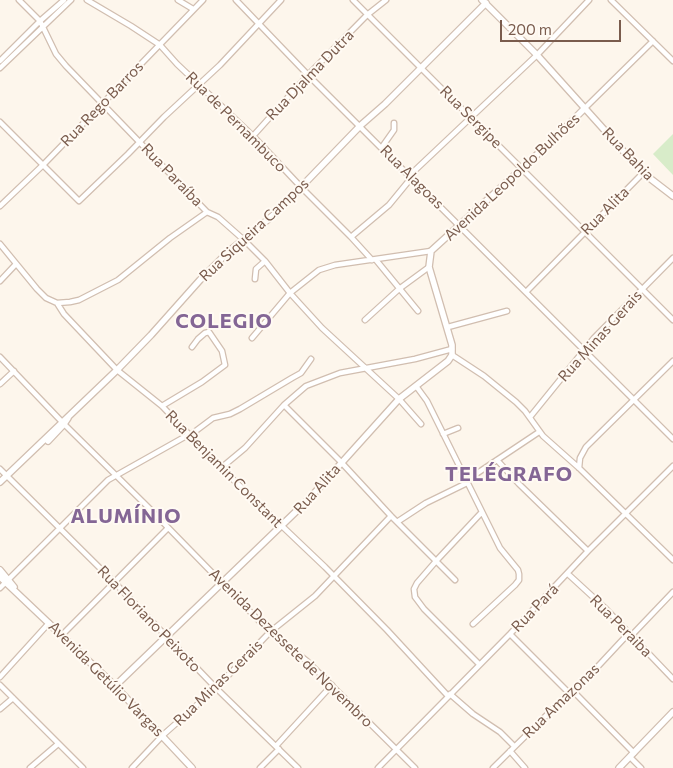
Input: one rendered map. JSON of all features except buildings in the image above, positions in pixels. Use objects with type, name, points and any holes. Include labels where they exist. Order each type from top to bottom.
[{"type":"street","name":"Rua Paraíba","points":[[19,0],[41,23],[56,54],[102,104],[208,212],[218,217],[265,261],[290,293],[328,333],[399,399],[421,424]]},
{"type":"street","points":[[1,64],[64,0]]},
{"type":"street","points":[[41,23],[71,0]]},
{"type":"street","name":"Rua de Pernambuco","points":[[87,0],[160,45],[374,260],[418,311]]},
{"type":"street","points":[[178,0],[193,9]]},
{"type":"street","name":"Rua Rego Barros","points":[[0,206],[43,165],[203,0]]},
{"type":"street","name":"Rua Alagoas","points":[[236,0],[308,75],[673,439]]},
{"type":"street","points":[[0,122],[79,201],[164,117],[199,86],[281,0]]},
{"type":"street","name":"Rua Sergipe","points":[[353,0],[673,320]]},
{"type":"street","name":"Rua Djalma Dutra","points":[[252,136],[367,15],[386,0]]},
{"type":"street","points":[[351,237],[389,205],[411,176],[537,55],[589,0]]},
{"type":"street","points":[[611,0],[673,61]]},
{"type":"street","name":"Rua Bahia","points":[[484,2],[537,55],[642,173],[673,196]]},
{"type":"street","name":"Rua Siqueira Campos","points":[[0,487],[151,335],[200,280],[228,252],[276,213],[360,125],[421,68],[484,2]]},
{"type":"street","name":"Avenida Leopoldo Bulhões","points":[[429,267],[431,251],[558,136],[653,41]]},
{"type":"street","points":[[382,147],[394,130],[394,123]]},
{"type":"street","name":"Rua Alita","points":[[526,292],[642,173]]},
{"type":"street","points":[[57,302],[79,300],[118,280],[170,238],[208,212]]},
{"type":"street","name":"Rua Benjamin Constant","points":[[0,244],[37,290],[46,298],[57,302],[64,314],[117,370],[162,406],[221,468],[388,630],[449,695],[500,732],[514,746]]},
{"type":"street","points":[[252,338],[290,293],[313,273],[323,268],[431,251]]},
{"type":"street","name":"Rua Minas Gerais","points":[[530,417],[584,350],[673,258]]},
{"type":"street","points":[[255,279],[256,269],[265,261]]},
{"type":"street","points":[[0,281],[16,264]]},
{"type":"street","points":[[366,320],[399,289],[429,267],[448,327],[452,352],[500,388],[530,417],[539,432],[579,468],[673,560]]},
{"type":"street","points":[[448,327],[507,311]]},
{"type":"street","points":[[162,406],[202,382],[224,365],[222,351],[209,332],[205,332],[192,347]]},
{"type":"street","points":[[221,468],[245,448],[284,405],[297,393],[313,383],[340,373],[452,352]]},
{"type":"street","name":"Rua Alita","points":[[116,686],[282,527],[399,399],[442,367],[448,361],[452,352]]},
{"type":"street","name":"Avenida Dezessete de Novembro","points":[[0,357],[65,421],[270,632],[307,661],[415,768]]},
{"type":"street","points":[[0,588],[97,490],[116,475],[189,435],[213,418],[230,414],[240,409],[301,373],[311,359]]},
{"type":"street","points":[[579,468],[580,458],[586,447],[673,360]]},
{"type":"street","points":[[0,384],[14,371]]},
{"type":"street","points":[[416,386],[443,434],[500,548],[518,570],[519,580],[474,624]]},
{"type":"street","points":[[284,405],[455,580]]},
{"type":"street","points":[[443,434],[458,428]]},
{"type":"street","points":[[397,522],[426,502],[467,481],[539,432]]},
{"type":"street","points":[[496,460],[588,551]]},
{"type":"street","name":"Rua Pará","points":[[378,768],[673,466]]},
{"type":"street","name":"Rua Floriano Peixoto","points":[[0,470],[298,768]]},
{"type":"street","name":"Rua Siqueira Campos","points":[[0,482],[8,477]]},
{"type":"street","points":[[479,664],[424,608],[414,593],[417,584],[437,560],[482,512]]},
{"type":"street","name":"Rua Minas Gerais","points":[[132,768],[163,735],[216,688],[270,632],[315,596],[391,516]]},
{"type":"street","points":[[62,635],[168,528]]},
{"type":"street","name":"Avenida Getúlio Vargas","points":[[0,570],[18,593],[116,686],[192,768]]},
{"type":"street","name":"Rua Peraiba","points":[[568,574],[605,608],[673,679]]},
{"type":"street","name":"Avenida Getúlio Vargas","points":[[0,577],[7,581]]},
{"type":"street","name":"Rua Amazonas","points":[[493,768],[673,592]]},
{"type":"street","points":[[0,677],[49,623]]},
{"type":"street","points":[[510,634],[571,692],[632,755],[641,768]]},
{"type":"street","points":[[0,685],[83,768]]},
{"type":"street","points":[[260,768],[332,685]]},
{"type":"street","points":[[0,709],[13,698]]},
{"type":"street","points":[[619,768],[673,712]]},
{"type":"street","points":[[30,768],[58,744]]},
{"type":"street","points":[[510,751],[525,768]]},
{"type":"green space","points":[[673,134],[673,175],[653,154]]},
{"type":"district","name":"COLEGIO","points":[[224,321]]},
{"type":"district","name":"TELÉGRAFO","points":[[509,474]]},
{"type":"district","name":"ALUMÍNIO","points":[[126,516]]}]
